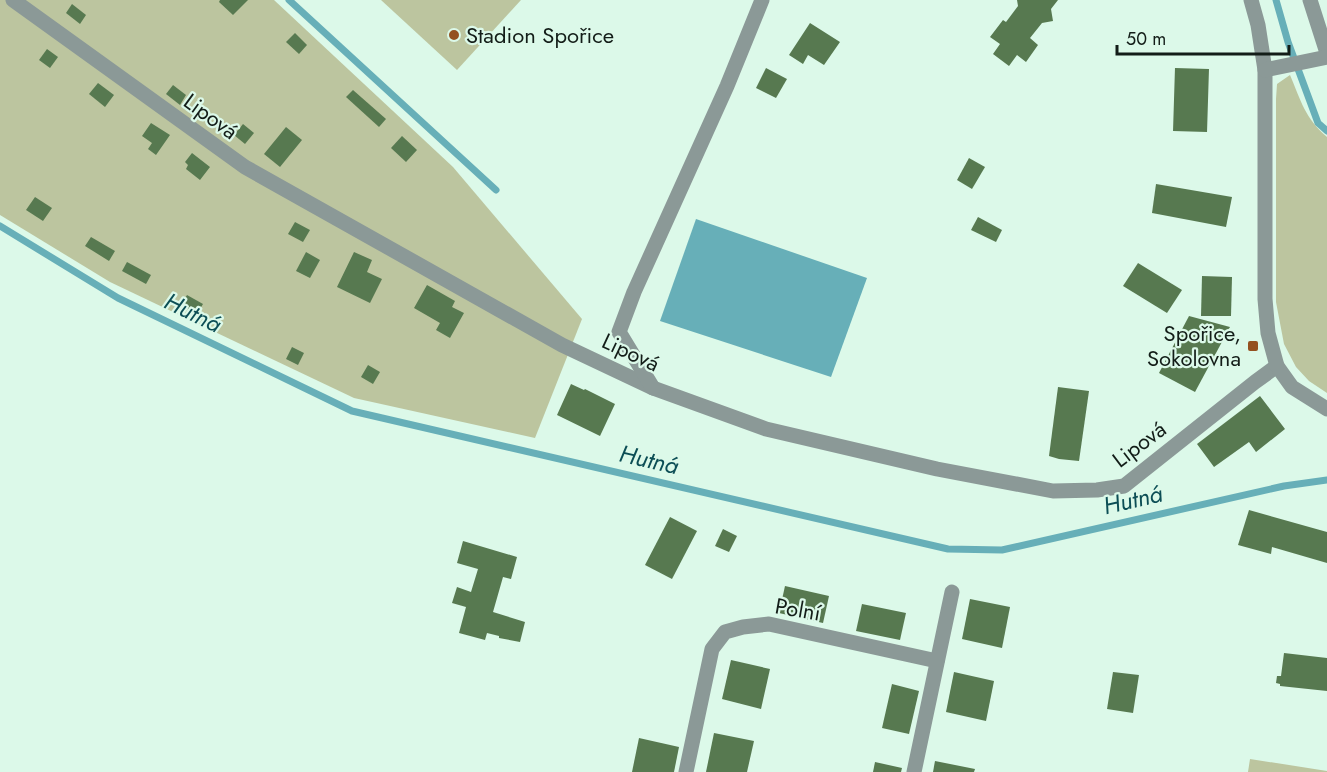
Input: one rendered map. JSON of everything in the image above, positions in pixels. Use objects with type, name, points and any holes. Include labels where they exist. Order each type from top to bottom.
[{"type":"street","name":"Lipová","points":[[12,0],[245,167],[562,345],[653,388],[766,429],[937,469],[1053,491],[1124,486],[1277,366]]},
{"type":"street","points":[[653,388],[619,332],[633,292],[722,97],[762,0]]},
{"type":"street","points":[[1251,0],[1258,25],[1265,70],[1265,299],[1268,333],[1277,366],[1292,387],[1327,409]]},
{"type":"street","points":[[1265,70],[1327,55],[1310,0]]},
{"type":"street","points":[[914,772],[952,592]]},
{"type":"street","name":"Polní","points":[[686,772],[712,649],[725,632],[769,624],[937,661]]},
{"type":"green space","points":[[0,0],[274,0],[453,167],[582,319],[535,438],[354,398],[110,282],[0,215]]},
{"type":"green space","name":"Stadion Spořice","points":[[381,0],[521,0],[457,70]]},
{"type":"green space","points":[[1290,75],[1313,123],[1327,137],[1327,393],[1309,381],[1296,367],[1284,344],[1276,302],[1276,99],[1277,84]]},
{"type":"green space","points":[[1250,759],[1327,771],[1327,772],[1248,772]]},
{"type":"water","points":[[696,219],[867,278],[831,377],[660,321]]},
{"type":"building","points":[[220,0],[248,0],[233,15],[219,2]]},
{"type":"building","points":[[1017,0],[1058,0],[1051,9],[1053,21],[1042,23],[1030,38],[1038,45],[1026,62],[1017,55],[1009,66],[993,54],[1000,44],[990,37],[1003,20],[1006,22],[1018,6]]},
{"type":"building","points":[[72,4],[86,15],[80,24],[66,13]]},
{"type":"building","points":[[810,23],[840,42],[824,65],[808,55],[803,64],[789,55]]},
{"type":"building","points":[[295,33],[307,45],[299,54],[286,42]]},
{"type":"building","points":[[47,49],[58,57],[50,68],[39,60]]},
{"type":"building","points":[[766,68],[787,79],[776,98],[756,88]]},
{"type":"building","points":[[1175,68],[1209,69],[1207,132],[1173,131]]},
{"type":"building","points":[[98,83],[114,95],[105,107],[89,94]]},
{"type":"building","points":[[173,85],[186,95],[180,105],[166,94]]},
{"type":"building","points":[[353,90],[386,119],[379,127],[346,97]]},
{"type":"building","points":[[151,123],[170,135],[156,155],[148,149],[152,143],[142,136]]},
{"type":"building","points":[[243,124],[254,133],[245,144],[234,135]]},
{"type":"building","points":[[286,127],[302,140],[280,167],[264,154]]},
{"type":"building","points":[[402,136],[417,150],[406,162],[391,148]]},
{"type":"building","points":[[192,153],[210,167],[200,180],[186,169],[188,165],[185,162]]},
{"type":"building","points":[[969,158],[985,167],[972,189],[957,180]]},
{"type":"building","points":[[1156,184],[1232,197],[1226,227],[1152,213]]},
{"type":"building","points":[[35,197],[52,208],[43,221],[26,210]]},
{"type":"building","points":[[978,217],[1002,230],[996,242],[971,230]]},
{"type":"building","points":[[295,222],[310,230],[303,242],[288,234]]},
{"type":"building","points":[[91,237],[115,251],[109,261],[85,246]]},
{"type":"building","points":[[306,252],[320,260],[310,278],[296,271]]},
{"type":"building","points":[[354,252],[372,260],[367,272],[382,279],[370,303],[337,287]]},
{"type":"building","points":[[127,262],[151,275],[146,284],[122,271]]},
{"type":"building","points":[[1138,263],[1182,290],[1167,313],[1123,286]]},
{"type":"building","points":[[1202,276],[1232,277],[1231,316],[1201,316]]},
{"type":"building","points":[[427,285],[455,301],[452,307],[464,313],[450,338],[436,330],[440,323],[414,308]]},
{"type":"building","points":[[187,295],[203,304],[197,314],[181,305]]},
{"type":"building","points":[[1189,316],[1230,327],[1195,392],[1159,373]]},
{"type":"building","points":[[292,347],[304,353],[298,365],[286,359]]},
{"type":"building","points":[[368,365],[380,372],[373,384],[361,377]]},
{"type":"building","points":[[571,384],[615,404],[600,436],[557,415]]},
{"type":"building","points":[[1058,387],[1089,391],[1079,461],[1049,456]]},
{"type":"building","points":[[1260,396],[1285,429],[1256,452],[1249,442],[1214,467],[1197,444]]},
{"type":"building","points":[[1249,510],[1327,532],[1327,563],[1272,547],[1271,554],[1238,545]]},
{"type":"building","points":[[670,517],[697,531],[672,579],[645,565]]},
{"type":"building","points":[[723,529],[737,536],[729,552],[715,546]]},
{"type":"building","points":[[463,541],[517,557],[511,579],[503,577],[493,612],[525,622],[520,642],[487,633],[485,640],[459,633],[466,607],[452,603],[457,587],[471,592],[478,569],[457,563]]},
{"type":"building","points":[[785,586],[829,596],[823,623],[779,613]]},
{"type":"building","points":[[970,599],[1010,607],[1002,648],[962,639]]},
{"type":"building","points":[[862,604],[906,613],[900,640],[856,631]]},
{"type":"building","points":[[1284,653],[1327,658],[1327,691],[1280,686],[1276,683],[1277,676],[1281,676]]},
{"type":"building","points":[[731,660],[770,669],[761,709],[722,699]]},
{"type":"building","points":[[954,672],[994,681],[986,721],[946,712]]},
{"type":"building","points":[[1113,672],[1139,675],[1133,713],[1107,709]]},
{"type":"building","points":[[892,684],[919,691],[909,734],[882,728]]},
{"type":"building","points":[[714,733],[754,741],[747,772],[706,772]]},
{"type":"building","points":[[639,738],[679,747],[674,772],[632,772]]},
{"type":"building","points":[[935,761],[975,769],[974,772],[933,772]]},
{"type":"building","points":[[875,762],[902,768],[901,772],[873,772]]},
{"type":"waterway","points":[[289,0],[496,190]]},
{"type":"waterway","points":[[1276,0],[1288,42],[1318,123],[1327,131]]},
{"type":"waterway","name":"Hutná","points":[[0,226],[118,298],[352,411],[948,549],[1002,550],[1284,486],[1327,480]]},
{"type":"place","name":"Stadion Spořice","points":[[454,35]]},
{"type":"place","name":"Spořice, Sokolovna","points":[[1253,346]]}]
